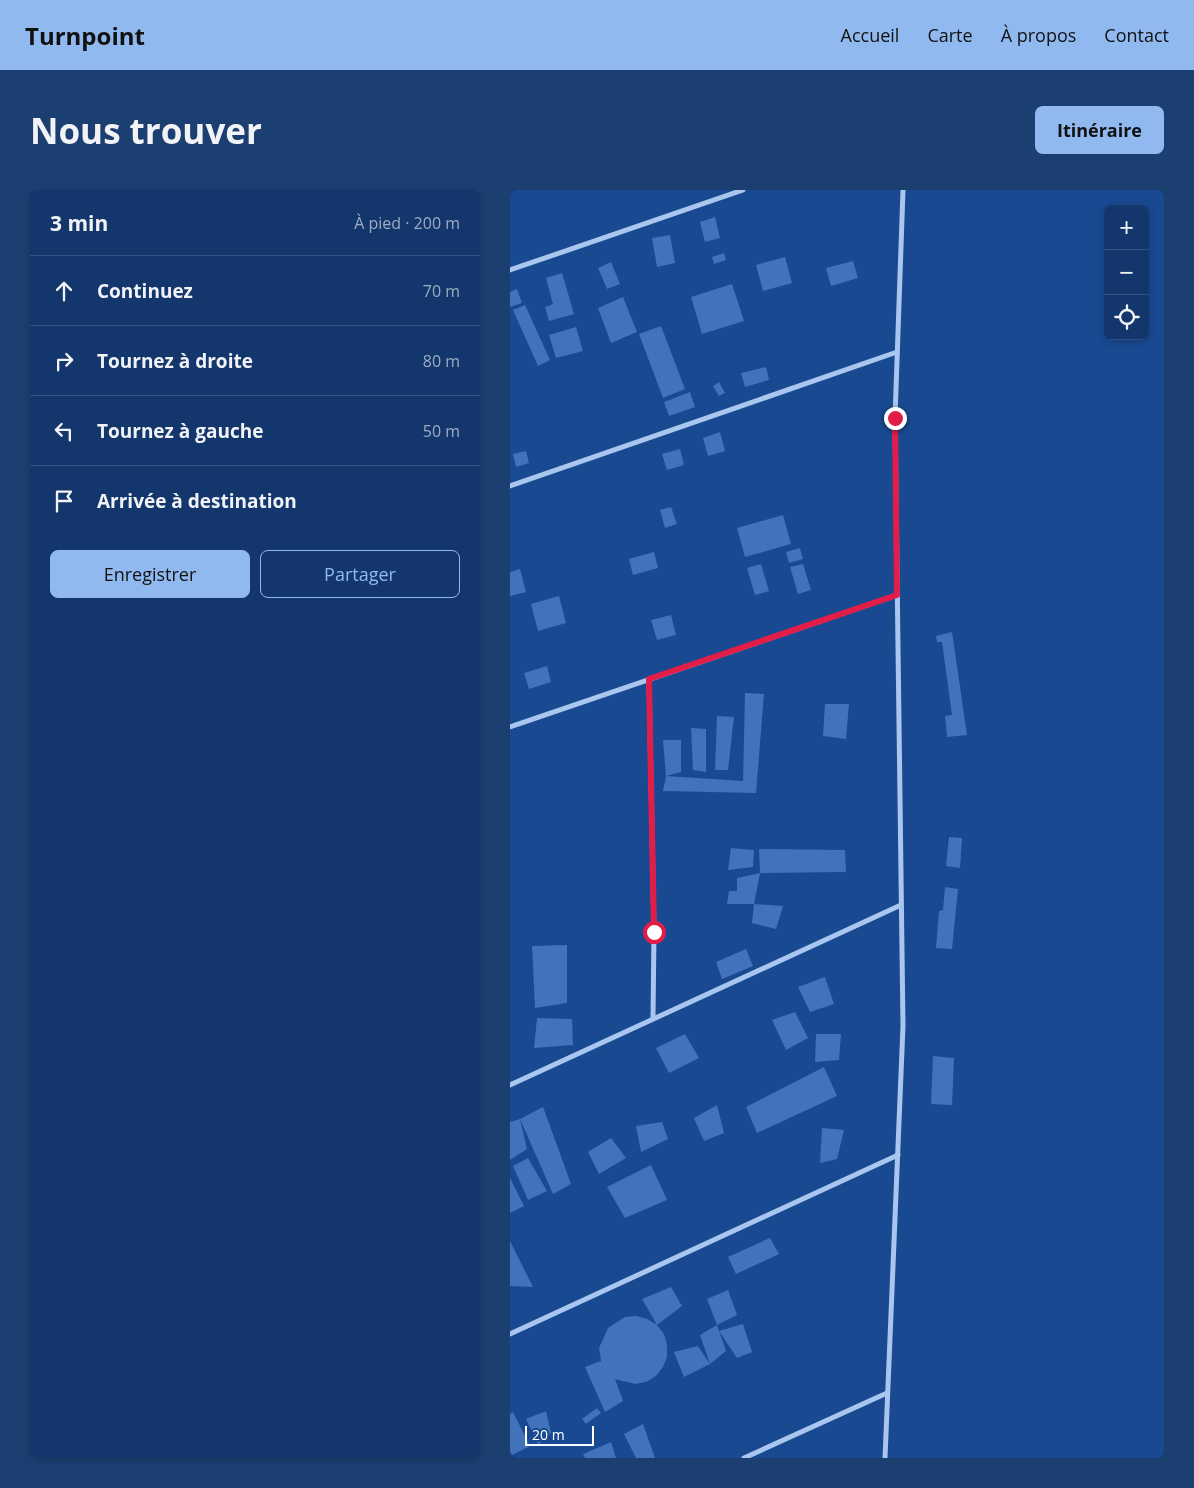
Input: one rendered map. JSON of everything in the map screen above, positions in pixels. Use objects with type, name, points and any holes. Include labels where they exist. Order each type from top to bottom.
[{"type":"street","points":[[510,270],[743,190]]},
{"type":"street","points":[[885,1458],[903,1026],[895,418],[903,190]]},
{"type":"street","points":[[510,486],[897,352]]},
{"type":"street","points":[[510,727],[897,595]]},
{"type":"street","points":[[649,679],[654,932],[653,1019]]},
{"type":"street","points":[[510,1085],[901,905]]},
{"type":"street","points":[[510,1334],[898,1155]]},
{"type":"street","points":[[744,1458],[887,1393]]},
{"type":"building","points":[[715,217],[720,238],[705,242],[700,222]]},
{"type":"building","points":[[670,235],[675,263],[657,267],[652,238]]},
{"type":"building","points":[[724,253],[726,260],[714,264],[712,257]]},
{"type":"building","points":[[785,257],[792,283],[763,291],[756,265]]},
{"type":"building","points":[[853,261],[858,278],[831,286],[826,268]]},
{"type":"building","points":[[611,262],[620,284],[607,289],[598,268]]},
{"type":"building","points":[[562,273],[574,314],[549,321],[545,307],[553,304],[546,278]]},
{"type":"building","points":[[732,284],[744,321],[702,334],[691,297]]},
{"type":"building","points":[[517,289],[522,303],[510,307],[510,292]]},
{"type":"building","points":[[623,297],[637,332],[611,343],[598,308]]},
{"type":"building","points":[[525,305],[550,360],[538,366],[513,310]]},
{"type":"building","points":[[661,326],[685,389],[663,398],[639,334]]},
{"type":"building","points":[[576,327],[583,351],[556,358],[549,335]]},
{"type":"building","points":[[766,367],[769,380],[745,387],[741,373]]},
{"type":"building","points":[[719,382],[725,393],[719,396],[713,386]]},
{"type":"building","points":[[690,392],[695,407],[669,416],[664,402]]},
{"type":"building","points":[[720,432],[725,451],[708,456],[703,438]]},
{"type":"building","points":[[680,449],[684,465],[667,470],[662,454]]},
{"type":"building","points":[[526,451],[529,463],[516,467],[513,454]]},
{"type":"building","points":[[671,507],[677,524],[665,528],[660,510]]},
{"type":"building","points":[[783,515],[791,544],[745,557],[737,528]]},
{"type":"building","points":[[800,548],[803,559],[789,563],[786,552]]},
{"type":"building","points":[[654,552],[658,568],[633,575],[629,559]]},
{"type":"building","points":[[761,564],[769,591],[755,595],[747,568]]},
{"type":"building","points":[[803,564],[811,590],[798,594],[790,567]]},
{"type":"building","points":[[520,569],[526,592],[510,596],[510,572]]},
{"type":"building","points":[[559,596],[566,623],[538,631],[531,604]]},
{"type":"building","points":[[671,615],[676,635],[657,640],[651,620]]},
{"type":"building","points":[[952,632],[967,735],[947,737],[945,716],[952,715],[942,642],[937,642],[936,636]]},
{"type":"building","points":[[547,666],[551,682],[529,689],[524,673]]},
{"type":"building","points":[[745,693],[764,694],[756,793],[663,791],[666,776],[743,781]]},
{"type":"building","points":[[825,704],[849,704],[846,739],[823,736]]},
{"type":"building","points":[[717,716],[734,717],[728,770],[715,770]]},
{"type":"building","points":[[691,728],[706,729],[706,772],[693,770]]},
{"type":"building","points":[[663,740],[681,740],[681,772],[666,776]]},
{"type":"building","points":[[949,837],[962,838],[960,868],[946,866]]},
{"type":"building","points":[[731,848],[754,850],[753,867],[728,870]]},
{"type":"building","points":[[759,849],[845,850],[846,872],[760,873]]},
{"type":"building","points":[[760,873],[754,904],[727,904],[729,891],[737,891],[737,878]]},
{"type":"building","points":[[945,887],[958,889],[952,949],[936,948],[939,911],[943,910]]},
{"type":"building","points":[[754,904],[783,906],[776,929],[752,923]]},
{"type":"building","points":[[567,945],[567,1003],[535,1008],[532,946]]},
{"type":"building","points":[[746,949],[753,966],[722,979],[716,962]]},
{"type":"building","points":[[825,977],[834,1004],[810,1012],[798,987]]},
{"type":"building","points":[[795,1012],[808,1038],[786,1050],[772,1020]]},
{"type":"building","points":[[537,1018],[572,1019],[573,1045],[534,1048]]},
{"type":"building","points":[[685,1034],[699,1058],[669,1073],[656,1048]]},
{"type":"building","points":[[816,1034],[841,1034],[839,1060],[815,1062]]},
{"type":"building","points":[[933,1056],[954,1058],[952,1105],[931,1104]]},
{"type":"building","points":[[824,1067],[837,1096],[757,1133],[746,1107]]},
{"type":"building","points":[[717,1105],[724,1133],[704,1141],[694,1118]]},
{"type":"building","points":[[543,1107],[571,1184],[553,1194],[520,1119]]},
{"type":"building","points":[[520,1119],[527,1149],[510,1160],[510,1122]]},
{"type":"building","points":[[662,1122],[668,1139],[641,1152],[636,1126]]},
{"type":"building","points":[[822,1128],[844,1130],[837,1159],[820,1163]]},
{"type":"building","points":[[611,1138],[626,1158],[599,1174],[588,1152]]},
{"type":"building","points":[[528,1158],[547,1191],[528,1200],[513,1166]]},
{"type":"building","points":[[651,1165],[667,1200],[625,1218],[607,1187]]},
{"type":"building","points":[[510,1178],[524,1206],[510,1213]]},
{"type":"building","points":[[770,1238],[779,1254],[736,1274],[728,1257]]},
{"type":"building","points":[[510,1241],[533,1287],[510,1286]]},
{"type":"building","points":[[671,1287],[682,1306],[657,1325],[642,1299]]},
{"type":"building","points":[[728,1290],[737,1315],[717,1325],[707,1299]]},
{"type":"building","points":[[636,1316],[647,1319],[657,1325],[664,1334],[667,1345],[667,1357],[663,1367],[656,1376],[646,1382],[635,1384],[615,1379],[623,1401],[605,1412],[585,1367],[601,1361],[599,1348],[608,1328],[625,1317]]},
{"type":"building","points":[[743,1324],[752,1352],[737,1358],[719,1331]]},
{"type":"building","points":[[717,1325],[726,1351],[710,1364],[700,1335]]},
{"type":"building","points":[[698,1346],[710,1364],[684,1377],[674,1352]]},
{"type":"building","points":[[597,1408],[601,1413],[586,1424],[582,1419]]},
{"type":"building","points":[[546,1411],[551,1433],[538,1445],[526,1419]]},
{"type":"building","points":[[513,1412],[530,1446],[510,1456],[510,1414]]},
{"type":"building","points":[[643,1424],[655,1458],[636,1458],[624,1434]]},
{"type":"building","points":[[611,1442],[616,1458],[585,1458],[583,1454]]},
{"type":"route","points":[[654,932],[649,679],[897,595],[895,418]]}]
